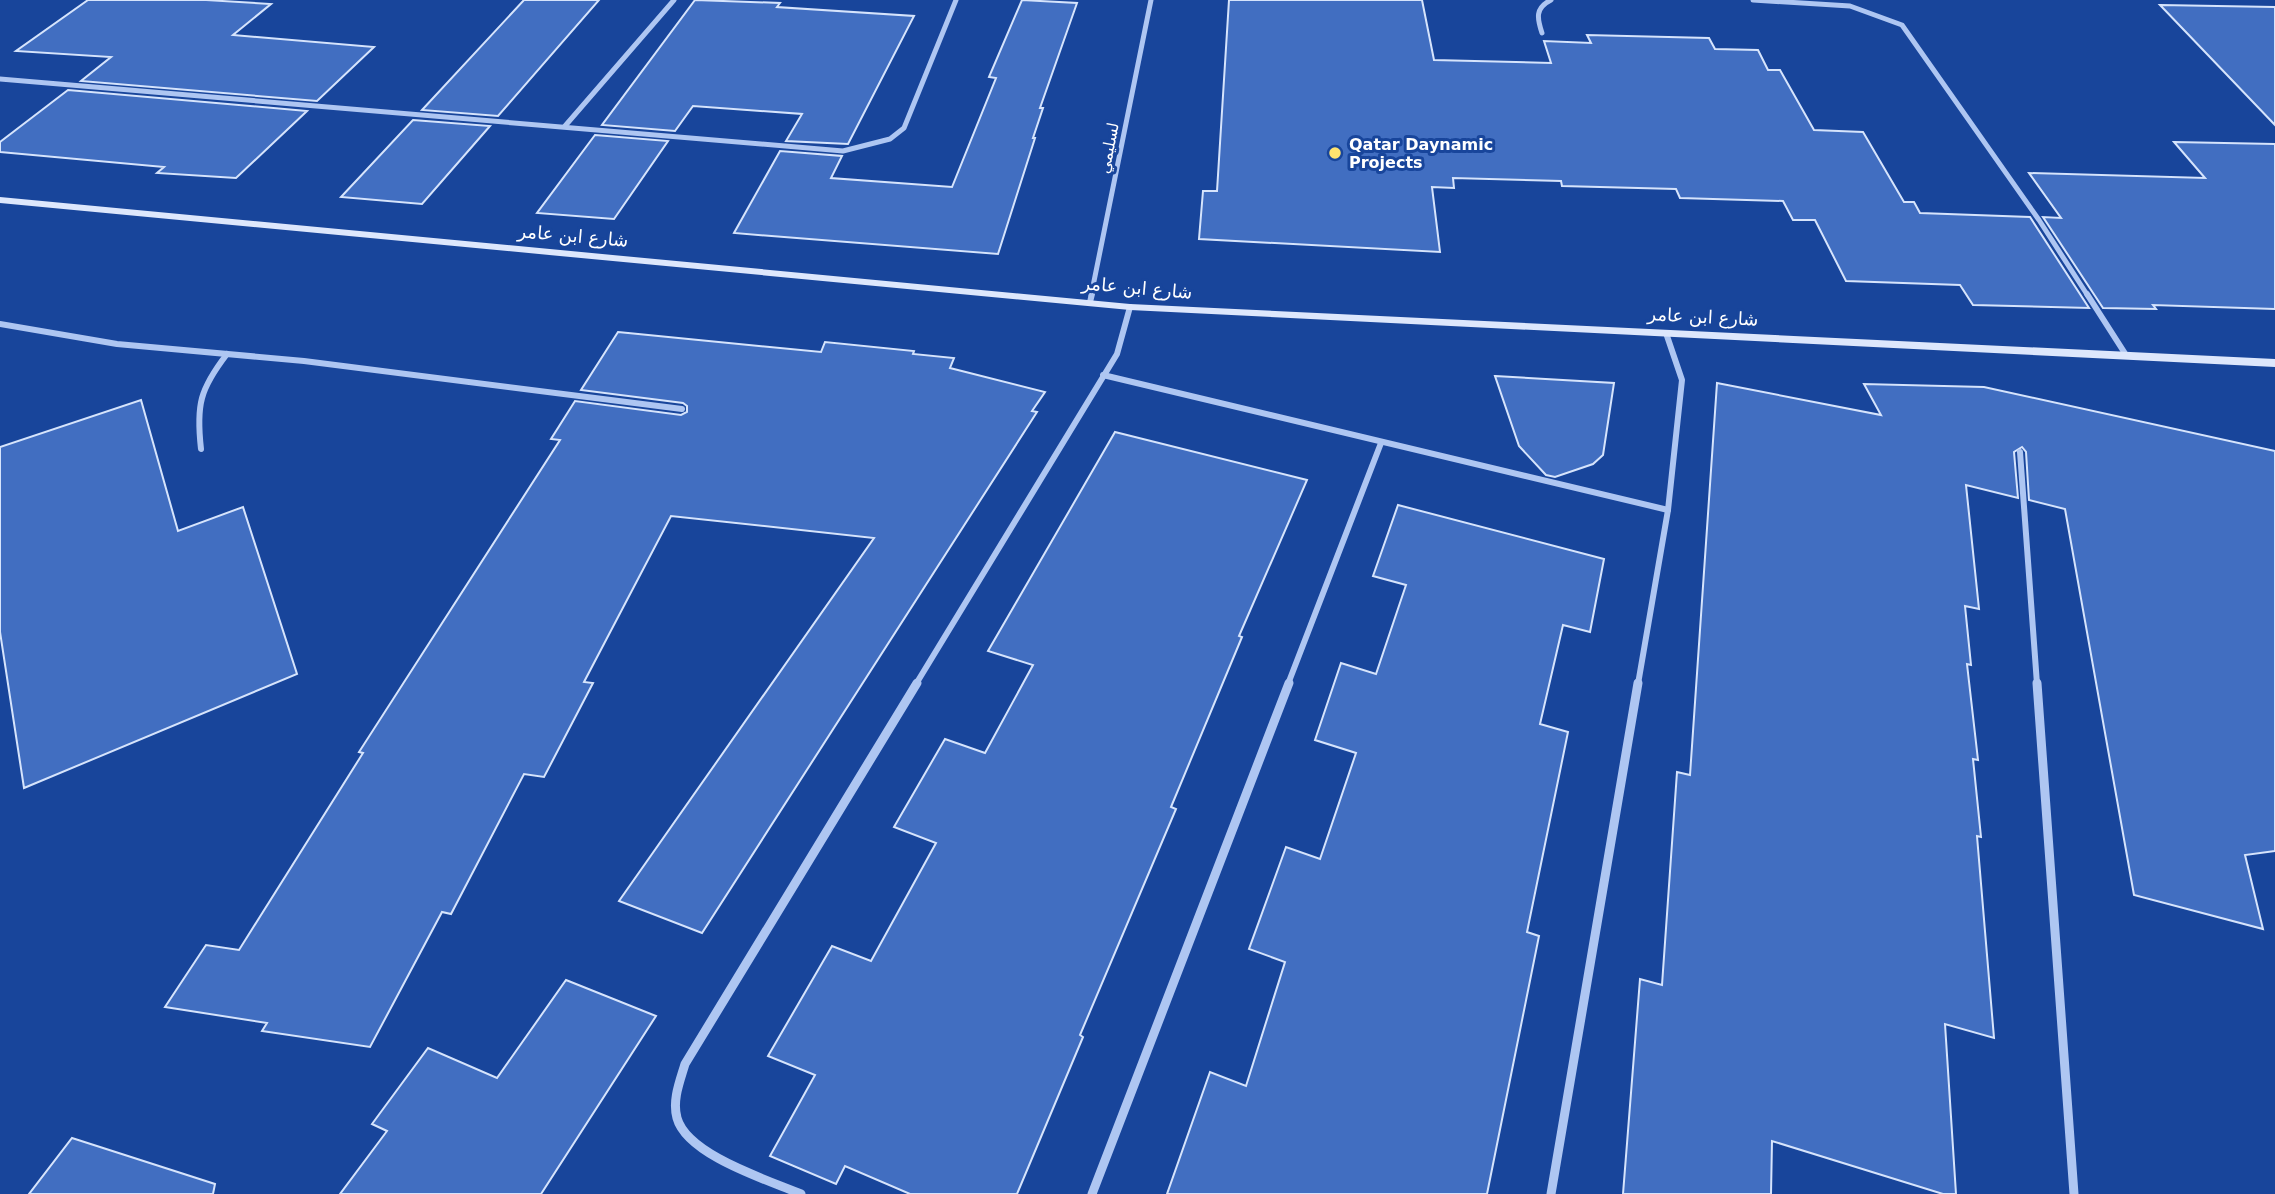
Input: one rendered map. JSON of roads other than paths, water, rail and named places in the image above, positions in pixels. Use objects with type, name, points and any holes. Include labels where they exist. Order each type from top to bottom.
[{"type":"street","points":[[565,126],[674,0]]},
{"type":"street","points":[[0,79],[843,150],[868,147],[890,139],[904,128],[956,0]]},
{"type":"street","name":"لسليمي","points":[[1090,302],[1151,0]]},
{"type":"street","points":[[1542,33],[1536,12],[1538,7],[1551,0]]},
{"type":"street","points":[[1753,0],[1855,5],[1874,9],[1902,24],[2039,219],[2126,355]]},
{"type":"street","name":"شارع ابن عامر","points":[[0,200],[1130,307],[2275,363]]},
{"type":"street","points":[[801,1194],[693,1145],[681,1128],[674,1107],[677,1086],[685,1064],[1117,354],[1130,307]]},
{"type":"street","points":[[0,324],[117,344],[228,354],[682,409]]},
{"type":"street","points":[[1551,1194],[1668,510],[1682,380],[1665,333]]},
{"type":"street","points":[[201,449],[196,409],[204,383],[228,354]]},
{"type":"street","points":[[1103,375],[1668,510]]},
{"type":"street","points":[[1092,1194],[1381,443]]},
{"type":"street","points":[[2020,452],[2074,1194]]},
{"type":"place","name":"Qatar Daynamic Projects","points":[[1335,153]]}]
